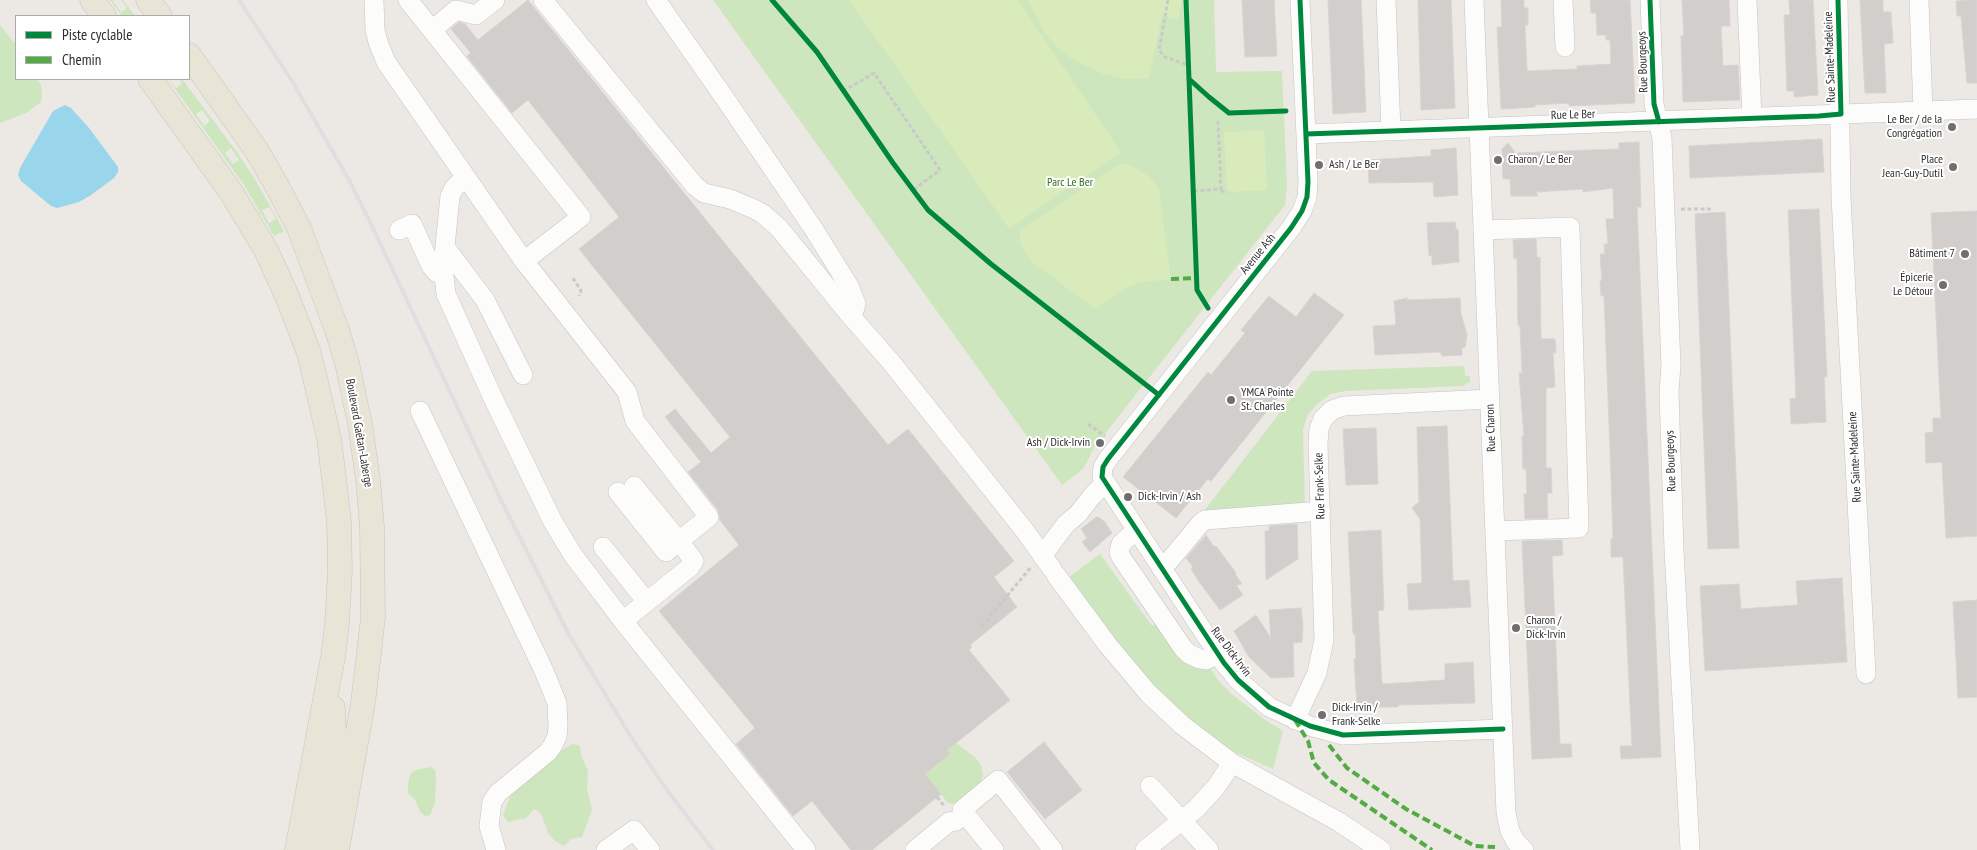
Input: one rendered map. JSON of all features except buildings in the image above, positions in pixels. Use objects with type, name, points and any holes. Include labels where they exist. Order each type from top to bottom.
[{"type":"main road","points":[[92,0],[103,15]]},
{"type":"main road","points":[[148,0],[159,15]]},
{"type":"main road","name":"Boulevard Gaétan-Laberge","points":[[190,56],[257,151],[278,186],[299,228],[337,330],[360,424],[372,527],[372,618],[363,703],[337,850]]},
{"type":"main road","points":[[151,80],[247,216],[266,250],[288,296],[308,353],[323,408],[337,496],[340,571],[333,657],[335,755],[319,850]]},
{"type":"main road","points":[[297,850],[333,657]]},
{"type":"street","points":[[374,0],[375,30],[386,62],[524,261],[626,392],[635,421],[709,517],[672,546]]},
{"type":"street","points":[[408,0],[582,217],[524,261]]},
{"type":"street","points":[[543,0],[695,186],[704,193],[741,203],[770,219],[891,362],[1025,531],[1111,649],[1148,693],[1182,725],[1232,763],[1339,822],[1382,850]]},
{"type":"street","points":[[656,0],[726,100],[849,286],[856,304],[854,311],[849,314]]},
{"type":"street","name":"Avenue Ash","points":[[1104,480],[1103,467],[1108,459],[1299,218],[1305,204],[1308,190],[1300,0]]},
{"type":"street","points":[[1386,0],[1391,131]]},
{"type":"street","name":"Rue Charon","points":[[1474,0],[1506,813],[1510,831],[1516,842],[1524,850]]},
{"type":"street","points":[[1563,0],[1565,48]]},
{"type":"street","name":"Rue Bourgeoys","points":[[1650,0],[1654,104],[1662,138],[1670,365],[1668,392],[1690,850]]},
{"type":"street","points":[[1747,0],[1752,118]]},
{"type":"street","name":"Rue Sainte-Madeleine","points":[[1838,0],[1841,197],[1866,674]]},
{"type":"street","points":[[1919,0],[1923,111]]},
{"type":"street","points":[[432,30],[456,10],[476,15],[485,3]]},
{"type":"street","name":"Rue Le Ber","points":[[1306,134],[1977,109]]},
{"type":"street","points":[[465,177],[454,188],[450,196],[443,274],[446,294],[553,522],[573,555],[623,621],[806,850]]},
{"type":"street","points":[[399,230],[412,224],[431,266],[436,272],[443,274]]},
{"type":"street","points":[[1483,230],[1570,227],[1580,528],[1496,531]]},
{"type":"street","points":[[445,247],[485,300],[523,374]]},
{"type":"street","name":"Rue Frank-Selke","points":[[1295,720],[1315,679],[1324,647],[1319,429],[1323,419],[1332,410],[1351,405],[1490,399]]},
{"type":"street","points":[[420,411],[544,671],[557,703],[557,736],[548,752],[498,793],[492,802],[489,826],[496,850]]},
{"type":"street","points":[[1050,567],[1072,508],[1078,500],[1104,480]]},
{"type":"street","name":"Rue Dick-Irvin","points":[[1104,480],[1218,654],[1238,680],[1269,707],[1295,720],[1322,730],[1356,735],[1503,729]]},
{"type":"street","points":[[623,621],[690,567],[694,560],[672,546],[626,488]]},
{"type":"street","points":[[1161,568],[1205,520],[1321,512]]},
{"type":"street","points":[[1136,530],[1121,544],[1120,557],[1189,654],[1206,660],[1218,654]]},
{"type":"street","points":[[603,546],[647,602]]},
{"type":"street","points":[[1145,850],[1207,797],[1232,763]]},
{"type":"street","points":[[994,850],[962,810],[998,780],[1052,850]]},
{"type":"street","points":[[1150,786],[1209,850]]},
{"type":"street","points":[[915,850],[949,822],[956,821],[965,813]]},
{"type":"street","points":[[606,850],[634,830],[650,850]]},
{"type":"path","points":[[1168,0],[1159,50],[1165,57],[1188,65]]},
{"type":"path","points":[[1188,56],[1189,72]]},
{"type":"path","points":[[843,91],[874,73],[940,170],[913,190]]},
{"type":"path","points":[[838,84],[849,99]]},
{"type":"path","points":[[1212,126],[1224,117]]},
{"type":"path","points":[[1218,121],[1221,189]]},
{"type":"path","points":[[1219,134],[1224,134]]},
{"type":"path","points":[[908,183],[918,197]]},
{"type":"path","points":[[1194,183],[1194,201]]},
{"type":"path","points":[[1194,191],[1221,189],[1223,192],[1227,192]]},
{"type":"path","points":[[1680,209],[1712,208]]},
{"type":"path","points":[[573,278],[581,291],[579,296]]},
{"type":"path","points":[[1088,424],[1105,437]]},
{"type":"path","points":[[982,626],[1050,567]]},
{"type":"green space","points":[[110,0],[114,0],[121,12],[127,8],[121,0],[123,0],[134,15],[121,15]]},
{"type":"green space","name":"Parc Le Ber","points":[[713,0],[1214,0],[1216,72],[1282,71],[1287,186],[1285,205],[1093,449],[1084,468],[1062,485]]},
{"type":"green space","points":[[849,0],[1018,0],[1121,152],[1009,229]]},
{"type":"green space","points":[[1028,0],[1182,0],[1178,19],[1162,16],[1149,78],[1127,79],[1103,74],[1072,59],[1056,46],[1043,31]]},
{"type":"green space","points":[[0,25],[15,44],[15,80],[38,80],[41,85],[42,95],[41,102],[26,113],[0,123]]},
{"type":"green space","points":[[169,80],[176,88],[182,84],[180,80],[183,80],[237,152],[256,181],[284,231],[274,236],[244,185]],"holes":[[[202,110],[210,121],[204,126],[196,114]],[[231,148],[239,160],[233,164],[225,153]],[[269,207],[276,219],[269,223],[262,210]]]},
{"type":"green space","points":[[1264,130],[1267,190],[1227,192],[1224,132]]},
{"type":"green space","points":[[1122,164],[1130,165],[1149,176],[1159,189],[1171,279],[1138,283],[1128,287],[1095,309],[1032,262],[1020,244],[1020,231],[1111,169]]},
{"type":"green space","points":[[1464,366],[1465,376],[1470,376],[1470,382],[1463,386],[1345,391],[1331,394],[1317,404],[1307,416],[1303,430],[1305,508],[1204,511],[1312,371]]},
{"type":"green space","points":[[1100,554],[1152,626],[1159,622],[1208,665],[1218,680],[1233,695],[1265,720],[1283,731],[1273,769],[1232,751],[1180,713],[1136,668],[1069,577]]},
{"type":"green space","points":[[956,743],[976,758],[983,774],[980,783],[958,803],[952,804],[947,802],[925,774],[950,754],[947,750]]},
{"type":"green space","points":[[572,744],[580,747],[582,758],[588,771],[587,788],[592,810],[582,837],[571,839],[564,846],[555,841],[548,833],[542,816],[538,811],[534,809],[526,818],[508,822],[503,815],[512,792]]},
{"type":"green space","points":[[431,767],[435,770],[436,779],[435,803],[430,815],[425,816],[408,793],[408,785],[410,774],[416,770]]},
{"type":"water","points":[[65,105],[71,108],[89,128],[118,167],[118,172],[114,178],[91,195],[79,202],[57,208],[51,206],[21,181],[18,175],[20,168],[53,111]]},
{"type":"railway","points":[[239,0],[292,81],[348,178],[500,498],[569,635],[633,740],[669,793],[713,850]]},
{"type":"marked path","points":[[1171,279],[1197,278]]},
{"type":"marked path","points":[[1295,720],[1308,741],[1314,763],[1329,780],[1432,850]]},
{"type":"marked path","points":[[1329,745],[1347,768],[1406,809],[1475,846],[1495,847]]},
{"type":"cycle path","points":[[772,0],[817,52],[893,163],[928,210],[991,264],[1159,395]]},
{"type":"cycle path","points":[[1186,0],[1197,290],[1208,308]]},
{"type":"cycle path","points":[[1300,0],[1308,182],[1307,197],[1302,211],[1291,228],[1108,459],[1103,467],[1102,477],[1224,663],[1238,680],[1269,707],[1310,726],[1343,735],[1503,729]]},
{"type":"cycle path","points":[[1650,0],[1654,104],[1659,122]]},
{"type":"cycle path","points":[[1306,134],[1841,114],[1838,0]]},
{"type":"cycle path","points":[[1189,79],[1229,113],[1286,111]]},
{"type":"place","name":"Le Ber / de la Congrégation","points":[[1952,127]]},
{"type":"place","name":"Charon / Le Ber","points":[[1498,160]]},
{"type":"place","name":"Ash / Le Ber","points":[[1319,165]]},
{"type":"place","name":"Place Jean-Guy-Dutil","points":[[1953,167]]},
{"type":"place","name":"Bâtiment 7","points":[[1965,254]]},
{"type":"place","name":"Épicerie Le Détour","points":[[1943,285]]},
{"type":"place","name":"YMCA Pointe St. Charles","points":[[1231,400]]},
{"type":"place","name":"Ash / Dick-Irvin","points":[[1100,443]]},
{"type":"place","name":"Dick-Irvin / Ash","points":[[1128,497]]},
{"type":"place","name":"Charon / Dick-Irvin","points":[[1516,628]]},
{"type":"place","name":"Dick-Irvin / Frank-Selke","points":[[1322,715]]}]
